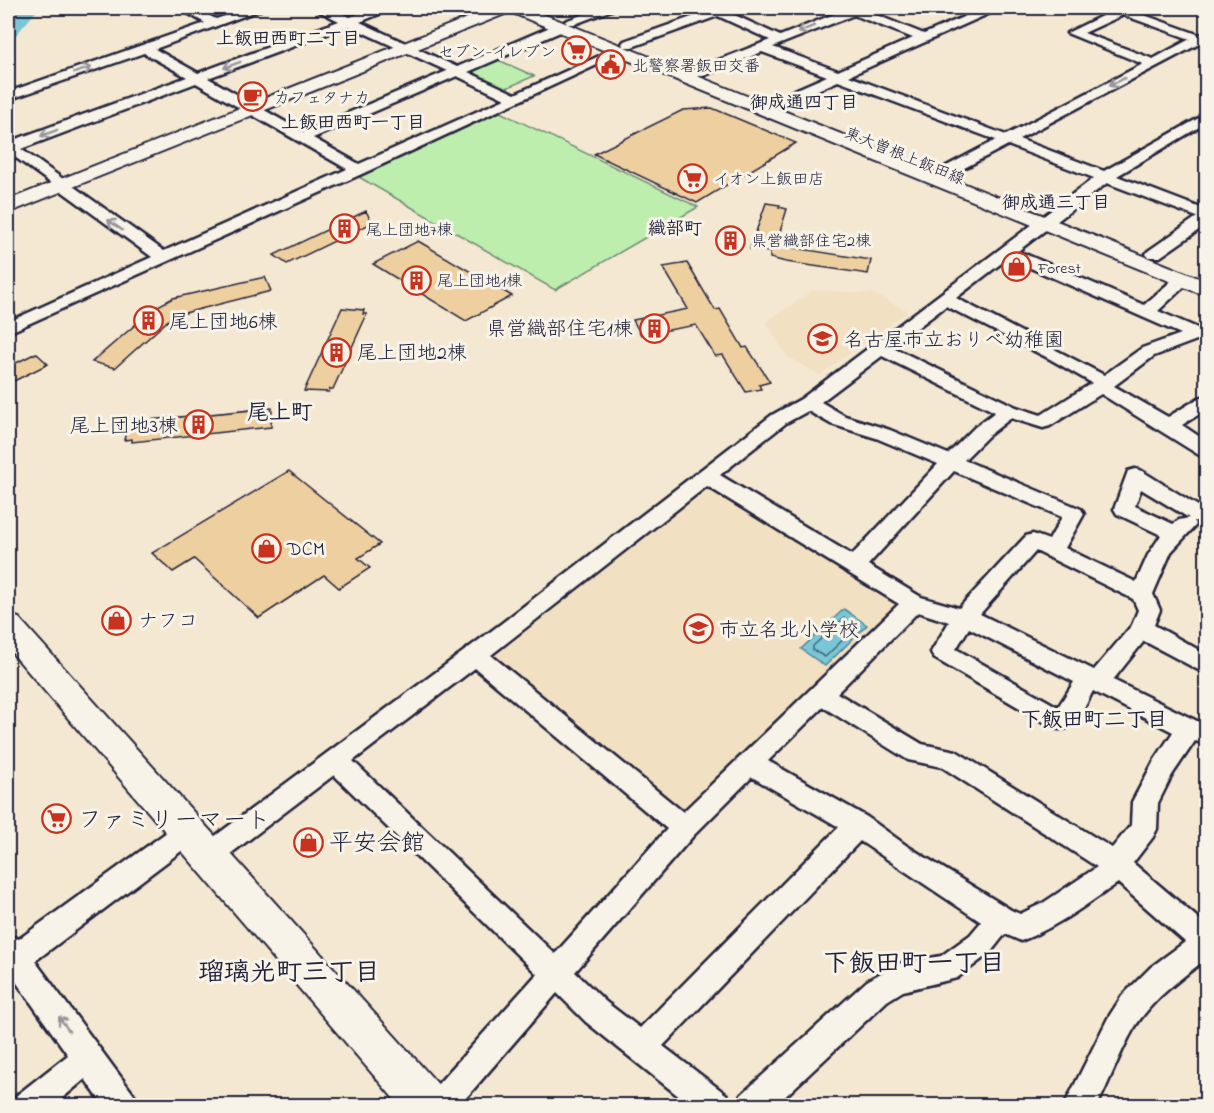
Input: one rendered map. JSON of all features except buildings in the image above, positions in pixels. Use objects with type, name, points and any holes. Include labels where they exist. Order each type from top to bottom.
[{"type":"street","points":[[187,8],[215,23]]},
{"type":"street","points":[[8,96],[259,8]]},
{"type":"street","points":[[321,8],[516,99]]},
{"type":"street","points":[[8,147],[385,8]]},
{"type":"street","points":[[8,207],[506,8]]},
{"type":"street","points":[[514,8],[566,24]]},
{"type":"street","name":"東大曽根上飯田線","points":[[536,8],[566,24],[1049,219],[1154,254],[1206,276]]},
{"type":"street","points":[[302,138],[566,24],[611,8]]},
{"type":"street","points":[[698,73],[854,8],[923,38]]},
{"type":"street","points":[[769,106],[993,8]]},
{"type":"street","points":[[1152,63],[1073,33],[1121,9],[1205,38]]},
{"type":"street","points":[[8,328],[625,48],[723,10],[780,40]]},
{"type":"street","points":[[946,172],[1152,63],[1205,38]]},
{"type":"street","points":[[761,47],[1206,216]]},
{"type":"street","points":[[145,48],[359,170]]},
{"type":"street","name":"東大曽根上飯田線","points":[[625,48],[698,73],[769,106],[946,172],[1206,289]]},
{"type":"street","points":[[123,1106],[10,956],[336,761],[779,419],[807,403],[1105,177],[1206,118]]},
{"type":"street","points":[[8,147],[163,258]]},
{"type":"street","points":[[1154,254],[1206,216]]},
{"type":"street","points":[[880,348],[1009,411],[1043,422],[1103,385],[1148,352],[1196,334],[1007,252]]},
{"type":"street","points":[[1146,313],[1183,279]]},
{"type":"street","points":[[945,299],[1056,355],[1206,450]]},
{"type":"street","points":[[1168,425],[1206,402]]},
{"type":"street","points":[[807,403],[838,420],[883,434],[1074,514],[1054,549]]},
{"type":"street","points":[[856,568],[861,558],[965,444],[991,422],[1009,411]]},
{"type":"street","points":[[706,476],[914,603],[980,623],[1198,732],[1163,768],[1145,802],[1144,829],[1122,854],[1119,867],[1053,912],[1021,928],[898,854],[858,825],[751,764]]},
{"type":"street","points":[[1142,594],[1153,563],[1176,534],[1178,530],[1203,514],[1135,476],[1124,509],[1176,534]]},
{"type":"street","points":[[1033,541],[1054,549],[1142,594],[1149,610],[1141,629],[1094,680],[1062,721],[942,652],[964,617],[1033,541]]},
{"type":"street","points":[[439,1106],[684,828],[914,603]]},
{"type":"street","points":[[8,627],[429,1106]]},
{"type":"street","points":[[1141,629],[1206,665]]},
{"type":"street","points":[[474,654],[684,828]]},
{"type":"street","points":[[822,695],[917,753],[947,758],[1119,867],[1206,943],[1154,981],[1124,1019],[1090,1090],[1079,1106]]},
{"type":"street","points":[[336,761],[555,974],[640,1048],[716,1106]]},
{"type":"street","points":[[640,1048],[858,825]]},
{"type":"street","points":[[752,1106],[877,991],[897,978],[947,968],[980,944],[1001,918]]},
{"type":"street","points":[[28,1106],[87,1058]]},
{"type":"shaded area","name":"名古屋市立おりべ幼稚園","points":[[813,290],[874,294],[908,311],[820,375],[787,357],[766,322]]},
{"type":"shaded area","name":"市立名北小学校","points":[[706,487],[713,489],[896,604],[897,608],[690,808],[680,810],[493,658],[493,650]]},
{"type":"green space","points":[[494,58],[534,76],[502,90],[462,71]]},
{"type":"green space","points":[[500,112],[698,207],[555,290],[359,177]]},
{"type":"water","points":[[844,609],[867,625],[825,666],[801,649]]},
{"type":"waterway","points":[[8,32],[30,8]]},
{"type":"place","name":"セブン-イレブン","points":[[577,51]]},
{"type":"place","name":"北警察署飯田交番","points":[[611,65]]},
{"type":"place","name":"カフェタナカ","points":[[253,97]]},
{"type":"place","name":"イオン上飯田店","points":[[692,178]]},
{"type":"place","name":"尾上団地7棟","points":[[345,229]]},
{"type":"place","name":"県営織部住宅2棟","points":[[730,240]]},
{"type":"place","name":"Forest","points":[[1017,267]]},
{"type":"place","name":"尾上団地1棟","points":[[416,280]]},
{"type":"place","name":"尾上団地6棟","points":[[148,321]]},
{"type":"place","name":"県営織部住宅1棟","points":[[654,328]]},
{"type":"place","name":"名古屋市立おりべ幼稚園","points":[[823,339]]},
{"type":"place","name":"尾上団地2棟","points":[[336,352]]},
{"type":"place","name":"尾上団地3棟","points":[[199,425]]},
{"type":"place","name":"DCM","points":[[266,548]]},
{"type":"place","name":"ナフコ","points":[[117,620]]},
{"type":"place","name":"市立名北小学校","points":[[698,629]]},
{"type":"place","name":"ファミリーマート","points":[[57,819]]},
{"type":"place","name":"平安会館","points":[[308,842]]},
{"type":"district","name":"上飯田西町二丁目","points":[[288,38]]},
{"type":"district","name":"御成通四丁目","points":[[804,102]]},
{"type":"district","name":"上飯田西町一丁目","points":[[353,122]]},
{"type":"district","name":"御成通三丁目","points":[[1056,202]]},
{"type":"district","name":"織部町","points":[[675,228]]},
{"type":"district","name":"尾上町","points":[[280,411]]},
{"type":"district","name":"下飯田町二丁目","points":[[1094,719]]},
{"type":"district","name":"下飯田町一丁目","points":[[914,962]]},
{"type":"district","name":"瑠璃光町三丁目","points":[[289,971]]}]
